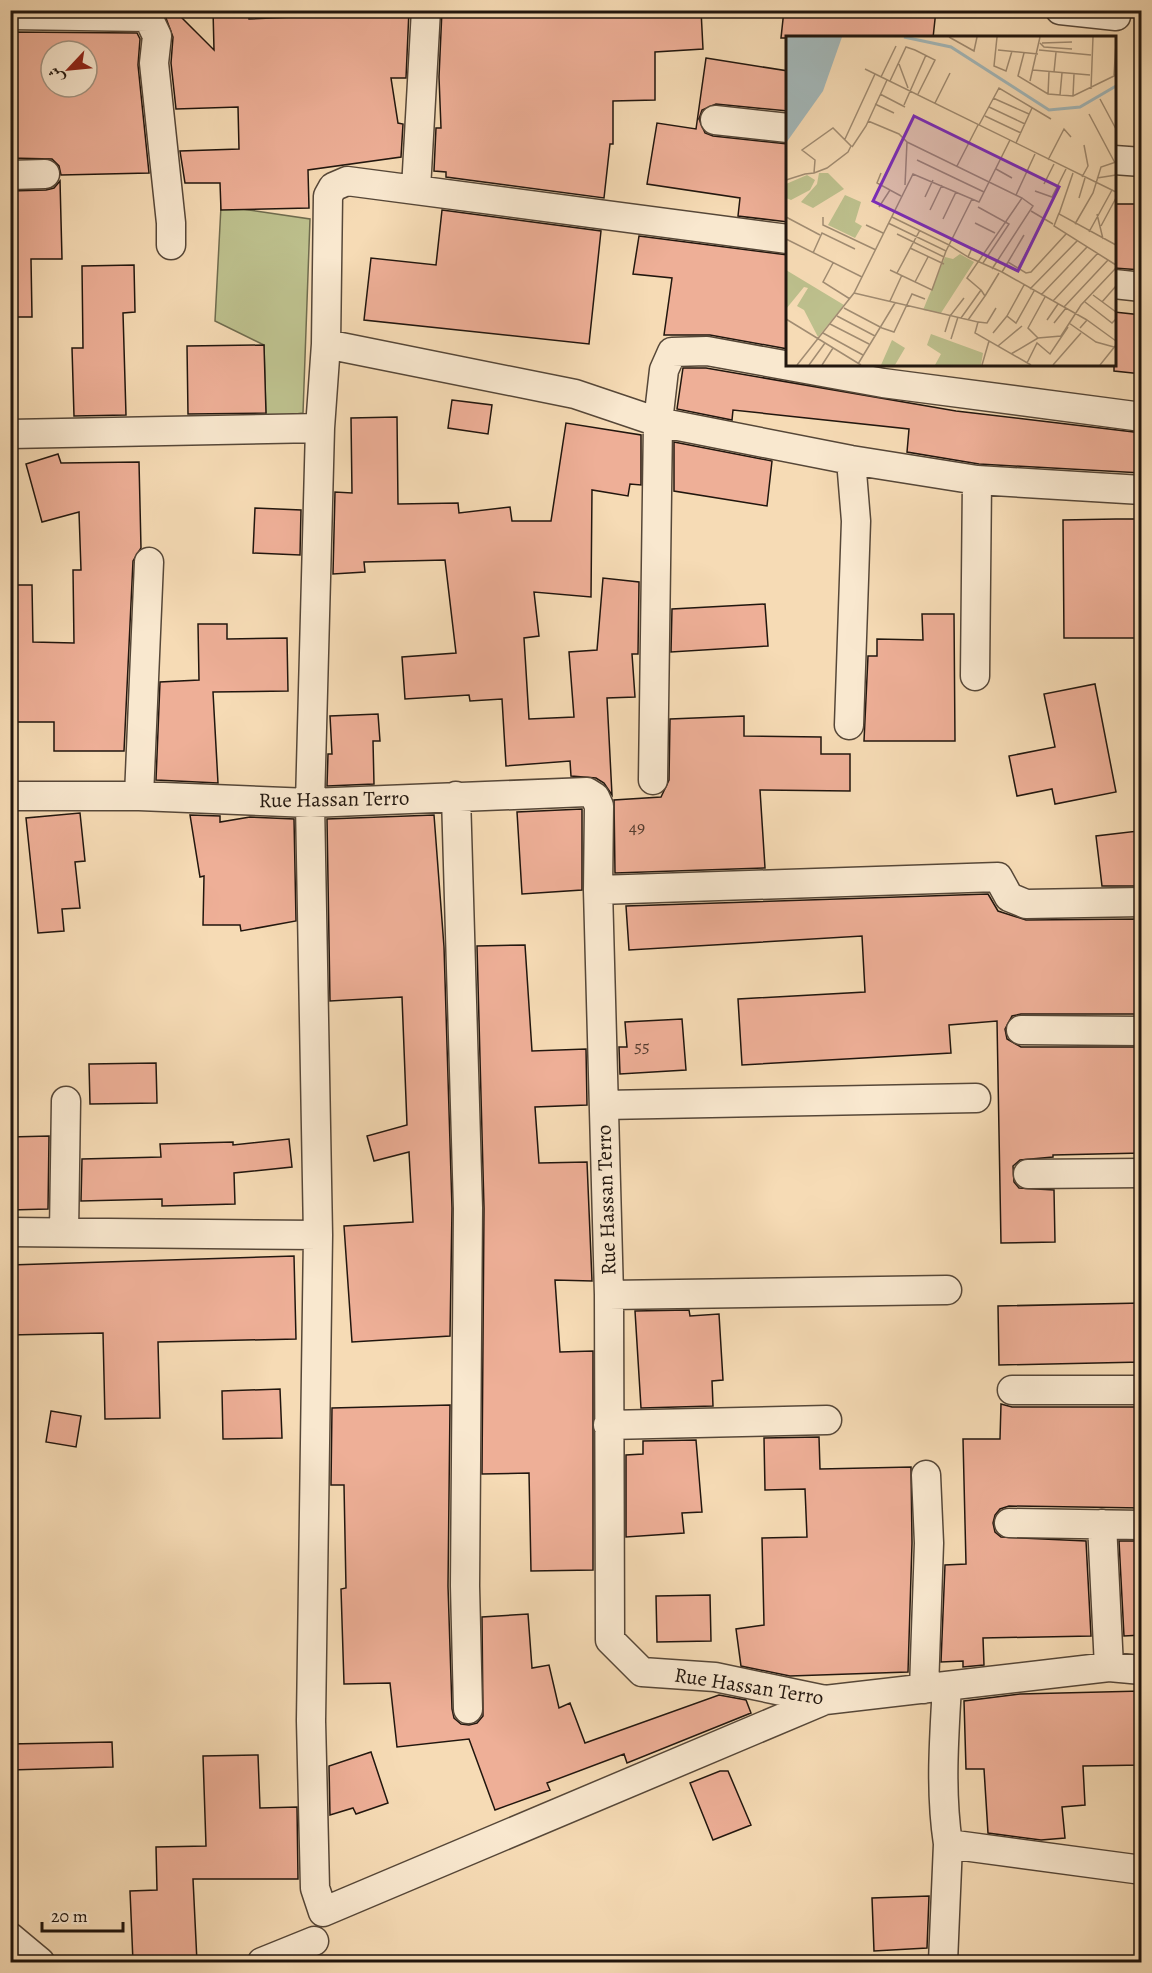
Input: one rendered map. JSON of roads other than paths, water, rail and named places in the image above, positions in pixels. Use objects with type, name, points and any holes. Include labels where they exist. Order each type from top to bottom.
[{"type":"street","points":[[416,189],[426,10]]},
{"type":"street","points":[[1060,10],[1116,21]]},
{"type":"street","points":[[10,15],[147,17],[157,36],[154,63],[171,223],[171,246]]},
{"type":"street","points":[[715,120],[786,128]]},
{"type":"street","points":[[1116,160],[1142,162]]},
{"type":"street","points":[[10,175],[45,174]]},
{"type":"street","points":[[262,1962],[310,1952],[323,1912],[315,1888],[311,1721],[318,1235],[310,802],[320,428],[326,344],[328,196],[333,187],[347,181],[786,239]]},
{"type":"street","points":[[1116,284],[1142,287]]},
{"type":"street","points":[[326,344],[574,394],[658,422],[851,460],[977,480],[1142,490]]},
{"type":"street","points":[[654,780],[658,422],[664,370],[672,352],[707,351],[786,365]]},
{"type":"street","points":[[790,366],[883,383],[1142,417]]},
{"type":"street","points":[[10,434],[320,428]]},
{"type":"street","points":[[849,725],[856,521],[851,460]]},
{"type":"street","points":[[975,676],[977,480]]},
{"type":"street","points":[[139,796],[149,562]]},
{"type":"street","name":"Rue Hassan Terro","points":[[10,796],[139,796],[310,802],[587,792],[595,797],[599,806],[598,890],[609,1295],[610,1640],[642,1672],[715,1677],[825,1700],[1109,1667],[1142,1670]]},
{"type":"street","points":[[456,796],[468,1208],[465,1586],[468,1709]]},
{"type":"street","points":[[598,890],[998,878],[1009,897],[1026,904],[1142,902]]},
{"type":"street","points":[[1021,1030],[1142,1031]]},
{"type":"street","points":[[604,1105],[976,1098]]},
{"type":"street","points":[[64,1232],[66,1101]]},
{"type":"street","points":[[1028,1174],[1142,1173]]},
{"type":"street","points":[[10,1232],[318,1235]]},
{"type":"street","points":[[609,1295],[947,1290]]},
{"type":"street","points":[[1012,1390],[1142,1390]]},
{"type":"street","points":[[608,1425],[827,1420]]},
{"type":"street","points":[[926,1475],[943,1810],[948,1844],[943,1962]]},
{"type":"street","points":[[1009,1523],[1142,1525]]},
{"type":"street","points":[[1102,1524],[1109,1667]]},
{"type":"street","points":[[323,1912],[350,1903],[825,1700]]},
{"type":"street","points":[[948,1844],[1142,1870]]},
{"type":"street","points":[[10,1937],[40,1962]]}]
